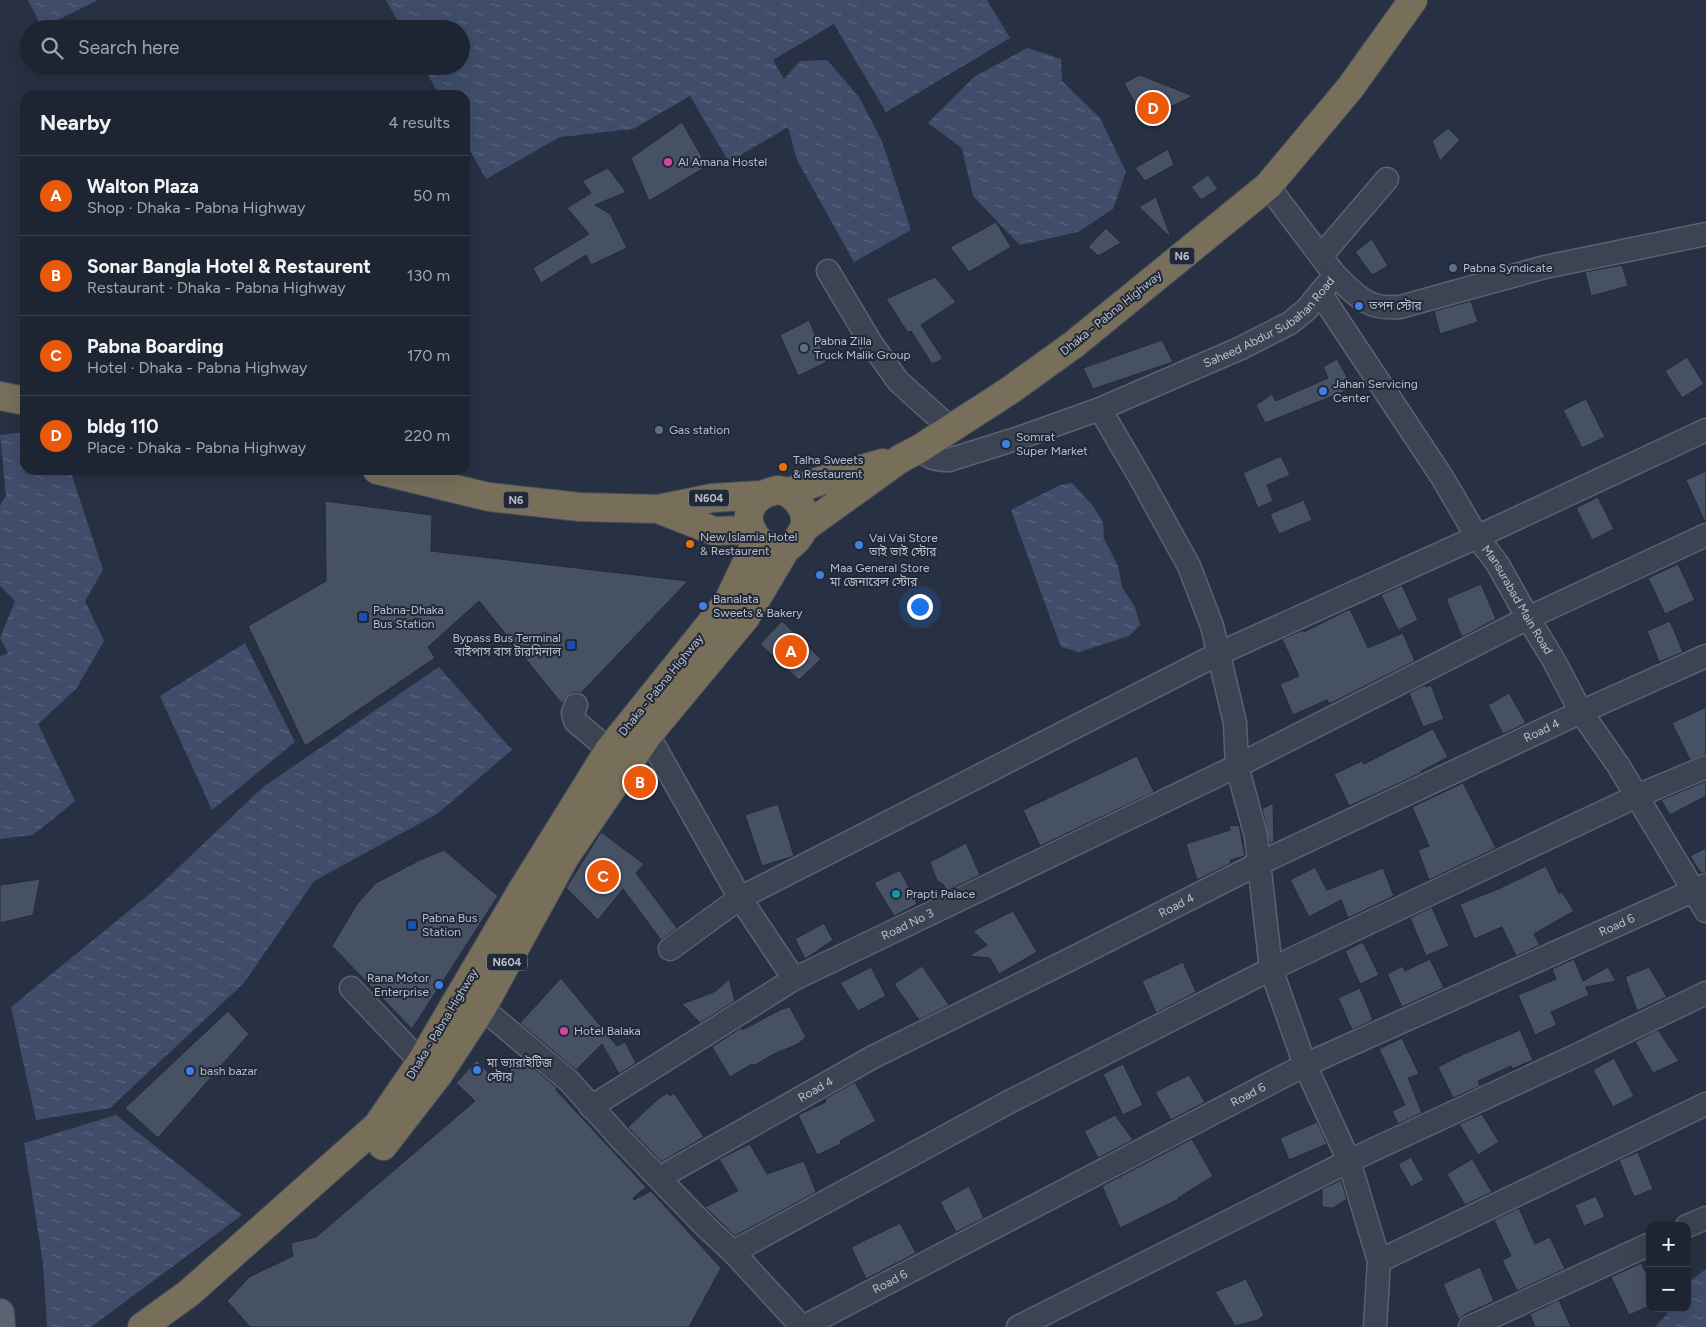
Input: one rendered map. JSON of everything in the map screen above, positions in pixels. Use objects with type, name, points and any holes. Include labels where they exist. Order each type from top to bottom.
[{"type":"highway","name":"Dhaka - Pabna Highway","points":[[430,1069],[528,901],[609,750],[736,610],[796,537],[910,454],[1009,392],[1073,345],[1268,186],[1350,88],[1413,0]]},
{"type":"highway","points":[[0,396],[20,400]]},
{"type":"highway","name":"Dhaka - Pabna Highway","points":[[789,492],[910,454]]},
{"type":"highway","name":"N6","points":[[398,475],[489,497],[580,508],[658,509]]},
{"type":"highway","name":"N604","points":[[658,509],[712,498],[761,496],[778,490],[789,492]]},
{"type":"highway","points":[[789,492],[797,500],[804,513],[796,537]]},
{"type":"highway","name":"N604","points":[[761,496],[755,501],[750,512],[750,527],[754,535],[762,544],[774,548],[796,537]]},
{"type":"highway","name":"N604","points":[[658,509],[714,531],[754,535]]},
{"type":"highway","name":"Dhaka - Pabna Highway","points":[[170,1327],[196,1308],[382,1134],[430,1069],[482,1008],[528,901],[565,857],[736,610],[754,535]]},
{"type":"highway","name":"Dhaka - Pabna Highway","points":[[142,1327],[189,1292],[382,1134]]},
{"type":"main road","points":[[0,1313],[1,1327]]},
{"type":"street","points":[[1321,256],[1388,179]]},
{"type":"street","points":[[1268,186],[1335,275]]},
{"type":"street","name":"Saheed Abdur Subahan Road","points":[[910,454],[927,456],[937,460],[949,460],[1019,438],[1100,409],[1241,348],[1290,323],[1306,310],[1335,275],[1359,298],[1370,304],[1385,308],[1400,307],[1545,267],[1706,234]]},
{"type":"street","points":[[828,272],[871,344],[898,381],[950,428]]},
{"type":"street","name":"Mansurabad Main Road","points":[[1320,293],[1442,477],[1477,537],[1497,563],[1553,659],[1581,712],[1700,888],[1706,911]]},
{"type":"street","points":[[1100,409],[1189,566],[1212,626],[1220,653],[1234,722],[1238,766],[1256,836],[1271,969],[1305,1065],[1348,1161],[1379,1261],[1375,1327]]},
{"type":"street","points":[[670,949],[740,898],[1220,653],[1477,537],[1706,430]]},
{"type":"street","name":"Road No 3","points":[[592,1107],[794,979],[1238,766],[1528,618],[1706,535]]},
{"type":"street","name":"Road 4","points":[[659,1178],[873,1057],[1082,954],[1258,864],[1581,712],[1706,656]]},
{"type":"street","points":[[576,705],[573,713],[575,722],[609,750]]},
{"type":"street","points":[[648,735],[740,898],[794,979]]},
{"type":"street","points":[[733,1252],[1007,1103],[1271,969],[1637,796],[1706,767]]},
{"type":"street","name":"Road 6","points":[[803,1327],[1305,1065],[1700,888]]},
{"type":"street","points":[[351,988],[430,1069]]},
{"type":"street","points":[[1018,1327],[1348,1161],[1706,992]]},
{"type":"street","points":[[482,1008],[569,1082],[803,1327]]},
{"type":"street","points":[[1379,1261],[1706,1104]]},
{"type":"street","points":[[1691,1224],[1706,1218]]},
{"type":"street","points":[[1470,1327],[1646,1246]]},
{"type":"water","points":[[28,0],[98,0],[58,20],[38,20]]},
{"type":"water","points":[[386,0],[987,0],[1010,38],[886,112],[834,24],[773,60],[784,79],[800,61],[827,60],[859,97],[882,141],[911,230],[854,262],[797,160],[788,127],[729,162],[690,96],[633,129],[560,137],[486,179],[470,151],[470,90],[436,90],[428,75],[470,75],[470,20],[397,20]]},
{"type":"water","points":[[1027,48],[1061,59],[1062,81],[1100,118],[1126,172],[1113,209],[1078,232],[1020,245],[973,196],[962,148],[928,123],[974,77]]},
{"type":"water","points":[[20,433],[20,475],[72,475],[103,570],[85,601],[104,641],[76,689],[38,724],[75,801],[33,835],[0,839],[0,656],[8,653],[0,638],[15,601],[0,586],[0,505],[6,496],[0,435]]},
{"type":"water","points":[[1072,483],[1093,506],[1103,522],[1104,539],[1118,566],[1122,587],[1135,607],[1140,625],[1129,636],[1079,652],[1061,647],[1011,510],[1060,485]]},
{"type":"water","points":[[245,643],[295,742],[212,810],[160,696]]},
{"type":"water","points":[[439,667],[512,750],[437,814],[314,881],[244,983],[110,1108],[36,1120],[11,1007],[157,888],[263,787]]},
{"type":"water","points":[[116,1115],[242,1215],[91,1327],[47,1327],[43,1263],[24,1143]]},
{"type":"water","points":[[1706,1269],[1706,1327],[1655,1327],[1667,1312],[1691,1312],[1691,1280]]},
{"type":"building","points":[[1140,75],[1193,96],[1144,120],[1124,83]]},
{"type":"building","name":"Al Amana Hostel","points":[[682,122],[707,166],[649,201],[631,158]]},
{"type":"building","points":[[1448,128],[1460,140],[1440,161],[1432,141]]},
{"type":"building","points":[[1168,149],[1174,165],[1145,181],[1135,168]]},
{"type":"building","points":[[608,168],[626,192],[595,205],[610,214],[627,248],[591,265],[586,255],[541,283],[533,268],[589,234],[567,208],[591,193],[582,181]]},
{"type":"building","points":[[1208,175],[1218,189],[1201,200],[1191,187]]},
{"type":"building","points":[[1156,197],[1171,238],[1139,207]]},
{"type":"building","points":[[996,222],[1011,247],[969,272],[950,247]]},
{"type":"building","points":[[1106,228],[1121,243],[1098,256],[1088,247]]},
{"type":"building","points":[[1372,239],[1388,266],[1372,275],[1355,252]]},
{"type":"building","points":[[1622,265],[1628,286],[1591,296],[1585,272]]},
{"type":"building","points":[[935,277],[956,302],[921,325],[943,359],[932,364],[911,331],[908,333],[886,299]]},
{"type":"building","points":[[1471,301],[1478,322],[1440,334],[1434,311]]},
{"type":"building","name":"Pabna Zilla Truck Malik Group","points":[[809,320],[827,362],[798,376],[780,335]]},
{"type":"building","points":[[1162,340],[1173,362],[1093,389],[1083,368]]},
{"type":"building","points":[[1687,357],[1704,384],[1682,398],[1665,371]]},
{"type":"building","name":"Jahan Servicing Center","points":[[1337,359],[1353,388],[1265,423],[1256,405],[1272,394],[1276,401],[1328,378],[1323,367]]},
{"type":"building","points":[[1586,399],[1605,437],[1582,448],[1563,410]]},
{"type":"building","points":[[1281,456],[1290,475],[1267,485],[1273,501],[1258,508],[1243,473]]},
{"type":"building","points":[[1706,471],[1706,522],[1705,522],[1686,480]]},
{"type":"building","points":[[1598,497],[1614,529],[1592,540],[1576,508]]},
{"type":"building","points":[[1304,500],[1312,520],[1279,534],[1270,514]]},
{"type":"building","name":"Pabna-Dhaka Bus Station","points":[[325,501],[432,515],[431,551],[688,581],[581,693],[574,692],[568,695],[562,704],[479,601],[428,647],[435,658],[305,746],[248,626],[326,581]]},
{"type":"building","points":[[1678,564],[1695,600],[1665,614],[1648,578]]},
{"type":"building","points":[[1481,584],[1496,619],[1462,637],[1446,599]]},
{"type":"building","points":[[1402,585],[1418,620],[1398,630],[1381,595]]},
{"type":"building","points":[[1350,609],[1368,648],[1403,633],[1415,661],[1329,704],[1327,700],[1293,715],[1280,684],[1299,676],[1282,639],[1303,630],[1304,632]]},
{"type":"building","points":[[782,621],[821,659],[799,680],[760,644]]},
{"type":"building","points":[[1670,621],[1683,652],[1659,662],[1647,631]]},
{"type":"building","points":[[1425,685],[1426,687],[1431,685],[1444,719],[1423,727],[1409,693]]},
{"type":"building","points":[[1509,693],[1526,723],[1503,734],[1488,705]]},
{"type":"building","points":[[1706,707],[1706,754],[1690,760],[1672,723]]},
{"type":"building","points":[[1433,729],[1448,757],[1421,773],[1349,806],[1334,774],[1362,761],[1364,764]]},
{"type":"building","points":[[1137,756],[1154,792],[1040,846],[1023,810]]},
{"type":"building","points":[[1706,781],[1706,796],[1670,815],[1661,800]]},
{"type":"building","points":[[1463,783],[1496,848],[1429,880],[1418,850],[1429,846],[1412,807]]},
{"type":"building","points":[[1273,803],[1274,842],[1270,844],[1262,809]]},
{"type":"building","points":[[778,804],[794,856],[762,866],[745,815]]},
{"type":"building","points":[[1239,825],[1245,856],[1230,860],[1231,863],[1197,880],[1186,844],[1230,830],[1229,826]]},
{"type":"building","points":[[601,832],[644,864],[636,873],[677,928],[661,940],[623,889],[598,920],[566,888]]},
{"type":"building","points":[[966,843],[980,875],[947,891],[943,884],[937,881],[930,862]]},
{"type":"building","points":[[1706,848],[1706,872],[1701,873],[1690,856]]},
{"type":"building","name":"Pabna Bus Station","points":[[444,850],[498,896],[412,1029],[332,946],[357,904],[376,883]]},
{"type":"building","points":[[1546,866],[1559,894],[1562,892],[1574,911],[1534,934],[1540,945],[1516,956],[1502,927],[1474,939],[1460,904],[1496,890]]},
{"type":"building","points":[[1315,867],[1327,890],[1383,868],[1394,896],[1348,918],[1341,900],[1309,917],[1290,880]]},
{"type":"building","name":"Prapti Palace","points":[[900,870],[917,904],[894,916],[874,883]]},
{"type":"building","points":[[40,879],[33,915],[0,923],[0,885]]},
{"type":"building","points":[[1432,907],[1449,946],[1426,956],[1410,918]]},
{"type":"building","points":[[1013,911],[1037,952],[999,974],[990,958],[969,956],[987,945],[973,931]]},
{"type":"building","points":[[824,923],[833,940],[805,959],[795,939]]},
{"type":"building","points":[[1363,942],[1379,975],[1360,984],[1345,951]]},
{"type":"building","points":[[1430,959],[1444,988],[1402,1007],[1387,974],[1403,966],[1405,971]]},
{"type":"building","points":[[1574,959],[1583,981],[1608,967],[1616,981],[1586,987],[1589,995],[1551,1012],[1557,1025],[1535,1035],[1518,995],[1556,979],[1552,969]]},
{"type":"building","points":[[1183,962],[1196,992],[1156,1013],[1142,981]]},
{"type":"building","points":[[922,966],[949,1005],[919,1020],[894,984]]},
{"type":"building","points":[[871,967],[886,996],[858,1011],[840,983]]},
{"type":"building","points":[[1649,967],[1667,997],[1637,1011],[1625,977]]},
{"type":"building","name":"Hotel Balaka","points":[[561,978],[617,1046],[625,1042],[636,1063],[619,1074],[602,1044],[576,1070],[520,1023]]},
{"type":"building","points":[[729,979],[735,1001],[700,1023],[682,1004],[716,991]]},
{"type":"building","points":[[1360,988],[1373,1020],[1352,1030],[1338,998]]},
{"type":"building","points":[[790,1007],[806,1037],[798,1044],[774,1054],[753,1066],[752,1064],[730,1077],[712,1047],[742,1027],[742,1030],[782,1009]]},
{"type":"building","name":"bash bazar","points":[[228,1011],[249,1034],[158,1138],[125,1108]]},
{"type":"building","points":[[1520,1030],[1533,1060],[1512,1069],[1511,1066],[1478,1081],[1480,1086],[1453,1098],[1438,1067]]},
{"type":"building","points":[[1658,1030],[1679,1061],[1653,1073],[1635,1042]]},
{"type":"building","points":[[1402,1038],[1419,1074],[1408,1078],[1422,1113],[1398,1124],[1392,1111],[1405,1105],[1379,1049]]},
{"type":"building","points":[[1614,1058],[1634,1096],[1613,1107],[1593,1070]]},
{"type":"building","points":[[523,1059],[557,1088],[556,1090],[646,1187],[633,1198],[634,1200],[651,1191],[721,1268],[689,1327],[250,1327],[227,1301],[249,1277],[293,1256],[291,1243],[316,1237],[475,1101],[456,1083],[477,1060],[496,1082]]},
{"type":"building","points":[[1123,1064],[1143,1105],[1123,1115],[1103,1074]]},
{"type":"building","points":[[1189,1075],[1205,1102],[1171,1120],[1155,1092]]},
{"type":"building","points":[[855,1082],[876,1121],[840,1141],[841,1144],[817,1155],[798,1115],[826,1102],[825,1099]]},
{"type":"building","points":[[668,1093],[670,1096],[674,1093],[704,1137],[661,1162],[628,1127],[659,1098]]},
{"type":"building","points":[[1482,1114],[1499,1142],[1478,1155],[1459,1124]]},
{"type":"building","points":[[1115,1115],[1133,1140],[1098,1158],[1084,1131]]},
{"type":"building","points":[[1317,1122],[1327,1144],[1289,1160],[1280,1138]]},
{"type":"building","points":[[1192,1139],[1213,1176],[1179,1199],[1120,1228],[1102,1186]]},
{"type":"building","points":[[750,1144],[767,1174],[804,1161],[816,1192],[735,1236],[705,1207],[738,1191],[719,1159]]},
{"type":"building","points":[[1638,1152],[1653,1189],[1634,1197],[1619,1160]]},
{"type":"building","points":[[1411,1157],[1424,1180],[1411,1187],[1398,1164]]},
{"type":"building","points":[[1472,1159],[1492,1192],[1465,1205],[1447,1174]]},
{"type":"building","points":[[1341,1180],[1347,1199],[1333,1208],[1322,1207],[1322,1189]]},
{"type":"building","points":[[969,1186],[984,1218],[956,1232],[940,1202]]},
{"type":"building","points":[[1596,1196],[1605,1217],[1584,1226],[1575,1205]]},
{"type":"building","points":[[1519,1208],[1535,1244],[1550,1237],[1565,1269],[1517,1291],[1502,1260],[1511,1256],[1494,1220]]},
{"type":"building","points":[[900,1223],[916,1253],[866,1279],[851,1247]]},
{"type":"building","points":[[1641,1263],[1646,1273],[1646,1308],[1629,1315],[1611,1277]]},
{"type":"building","points":[[1480,1267],[1494,1301],[1464,1315],[1459,1320],[1443,1284]]},
{"type":"building","points":[[1246,1279],[1264,1315],[1258,1320],[1235,1326],[1215,1292]]},
{"type":"building","points":[[1559,1300],[1571,1327],[1535,1327],[1530,1314]]},
{"type":"place","name":"bldg 110","points":[[1153,108]]},
{"type":"place","name":"Al Amana Hostel","points":[[668,162]]},
{"type":"place","name":"Pabna Syndicate","points":[[1453,268]]},
{"type":"place","name":"তপন স্টোর","points":[[1359,306]]},
{"type":"place","name":"Pabna Zilla Truck Malik Group","points":[[804,348]]},
{"type":"place","name":"Jahan Servicing Center","points":[[1323,391]]},
{"type":"place","name":"Gas station","points":[[659,430]]},
{"type":"place","name":"Somrat Super Market","points":[[1006,444]]},
{"type":"place","name":"Talha Sweets & Restaurent","points":[[783,467]]},
{"type":"place","name":"New Islamia Hotel & Restaurent","points":[[690,544]]},
{"type":"place","name":"Vai Vai Store ভাই ভাই স্টোর","points":[[859,545]]},
{"type":"place","name":"Maa General Store মা জেনারেল স্টোর","points":[[820,575]]},
{"type":"place","name":"Banalata Sweets & Bakery","points":[[703,606]]},
{"type":"place","name":"Pabna-Dhaka Bus Station","points":[[363,617]]},
{"type":"place","name":"Bypass Bus Terminal বাইপাস বাস টারমিনাল","points":[[571,645]]},
{"type":"place","name":"Walton Plaza","points":[[791,651]]},
{"type":"place","name":"Sonar Bangla Hotel & Restaurent","points":[[640,782]]},
{"type":"place","name":"Pabna Boarding","points":[[603,876]]},
{"type":"place","name":"Prapti Palace","points":[[896,894]]},
{"type":"place","name":"Pabna Bus Station","points":[[412,925]]},
{"type":"place","name":"Rana Motor Enterprise","points":[[439,985]]},
{"type":"place","name":"Hotel Balaka","points":[[564,1031]]},
{"type":"place","name":"মা ভ‍্যারাইটিজ স্টোর","points":[[477,1070]]},
{"type":"place","name":"bash bazar","points":[[190,1071]]}]
